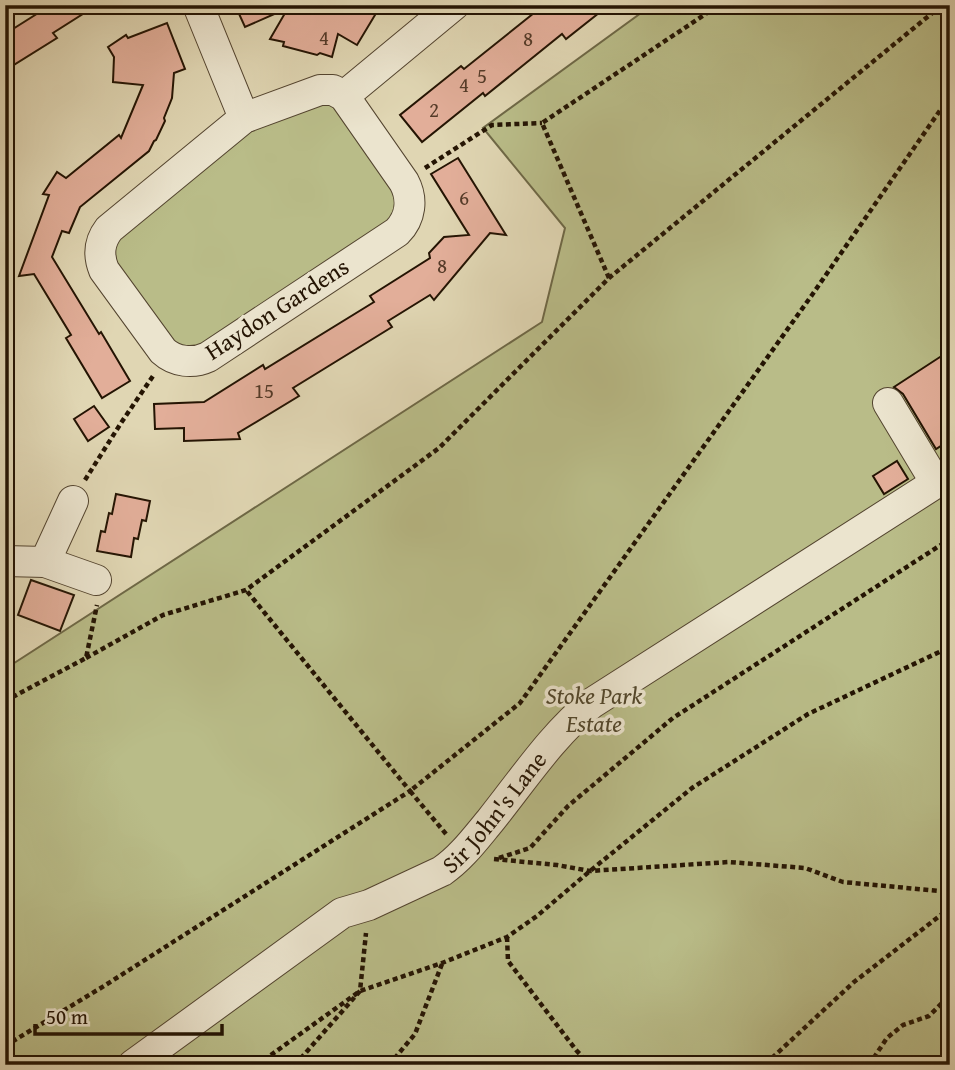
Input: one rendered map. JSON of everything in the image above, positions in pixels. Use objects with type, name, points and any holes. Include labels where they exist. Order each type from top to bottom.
[{"type":"street","points":[[198,5],[244,118]]},
{"type":"street","points":[[344,96],[454,5]]},
{"type":"street","name":"Haydon Gardens","points":[[320,90],[333,90],[344,96],[404,182],[409,209],[406,220],[397,232],[208,357],[195,361],[180,360],[163,351],[104,270],[100,256],[102,241],[109,229],[244,118],[320,90]]},
{"type":"street","points":[[888,403],[943,479]]},
{"type":"street","name":"Sir John's Lane","points":[[133,1065],[342,913],[369,905],[442,871],[462,853],[567,724],[593,703],[943,479]]},
{"type":"street","points":[[45,562],[73,501]]},
{"type":"street","points":[[5,561],[45,562],[96,580]]},
{"type":"path","points":[[404,182],[492,125],[542,122],[719,5]]},
{"type":"path","points":[[5,701],[163,615],[246,590],[439,448],[609,278],[942,5]]},
{"type":"path","points":[[5,1046],[410,791],[520,703],[812,295],[950,96]]},
{"type":"path","points":[[542,122],[609,278]]},
{"type":"path","points":[[73,501],[167,355]]},
{"type":"path","points":[[495,859],[530,848],[568,806],[673,718],[950,539]]},
{"type":"path","points":[[246,590],[462,853],[590,871],[729,862],[805,868],[843,882],[950,892]]},
{"type":"path","points":[[86,658],[98,609]]},
{"type":"path","points":[[257,1065],[360,991],[507,937],[537,916],[692,788],[808,714],[950,647]]},
{"type":"path","points":[[295,1065],[360,991],[369,905]]},
{"type":"path","points":[[767,1065],[854,982],[950,908]]},
{"type":"path","points":[[507,937],[508,961],[590,1065]]},
{"type":"path","points":[[389,1065],[415,1034],[442,963]]},
{"type":"path","points":[[869,1065],[887,1038],[903,1024],[929,1016],[944,1001],[950,988]]},
{"type":"green space","name":"Stoke Park Estate","points":[[652,5],[950,5],[950,1065],[5,1065],[5,669],[542,322],[565,228],[483,128]]},
{"type":"green space","points":[[332,99],[396,189],[394,221],[204,347],[182,351],[114,269],[115,241],[257,123]]},
{"type":"building","points":[[51,5],[97,5],[53,33],[57,38],[12,66],[5,54],[5,34]]},
{"type":"building","points":[[235,5],[381,5],[357,45],[338,34],[332,57],[283,46],[284,42],[270,39],[288,8],[245,27]]},
{"type":"building","points":[[544,5],[609,5],[566,39],[562,34],[422,142],[400,115],[461,66],[464,69]]},
{"type":"building","points":[[167,23],[185,69],[174,73],[172,98],[156,140],[149,151],[80,207],[69,233],[62,231],[52,257],[130,381],[102,398],[66,338],[71,335],[34,274],[19,276],[49,195],[43,194],[57,172],[66,178],[119,135],[121,138],[143,85],[113,82],[114,57],[108,47],[126,35],[128,38]]},
{"type":"building","points":[[458,158],[506,235],[490,233],[434,300],[430,295],[388,321],[392,327],[293,388],[299,396],[238,433],[240,439],[184,441],[184,428],[155,429],[154,404],[204,402],[263,365],[265,369],[374,302],[370,296],[430,258],[429,253],[444,237],[469,235],[431,174]]},
{"type":"building","points":[[940,357],[950,370],[950,440],[936,449],[903,394],[894,387]]},
{"type":"building","points":[[94,406],[109,427],[88,441],[74,419]]},
{"type":"building","points":[[897,461],[908,479],[884,494],[873,476]]},
{"type":"building","points":[[116,494],[150,501],[146,521],[142,520],[138,539],[134,538],[131,557],[97,551],[101,531],[105,532],[109,513],[112,514]]},
{"type":"building","points":[[31,580],[74,595],[60,631],[18,615]]}]
